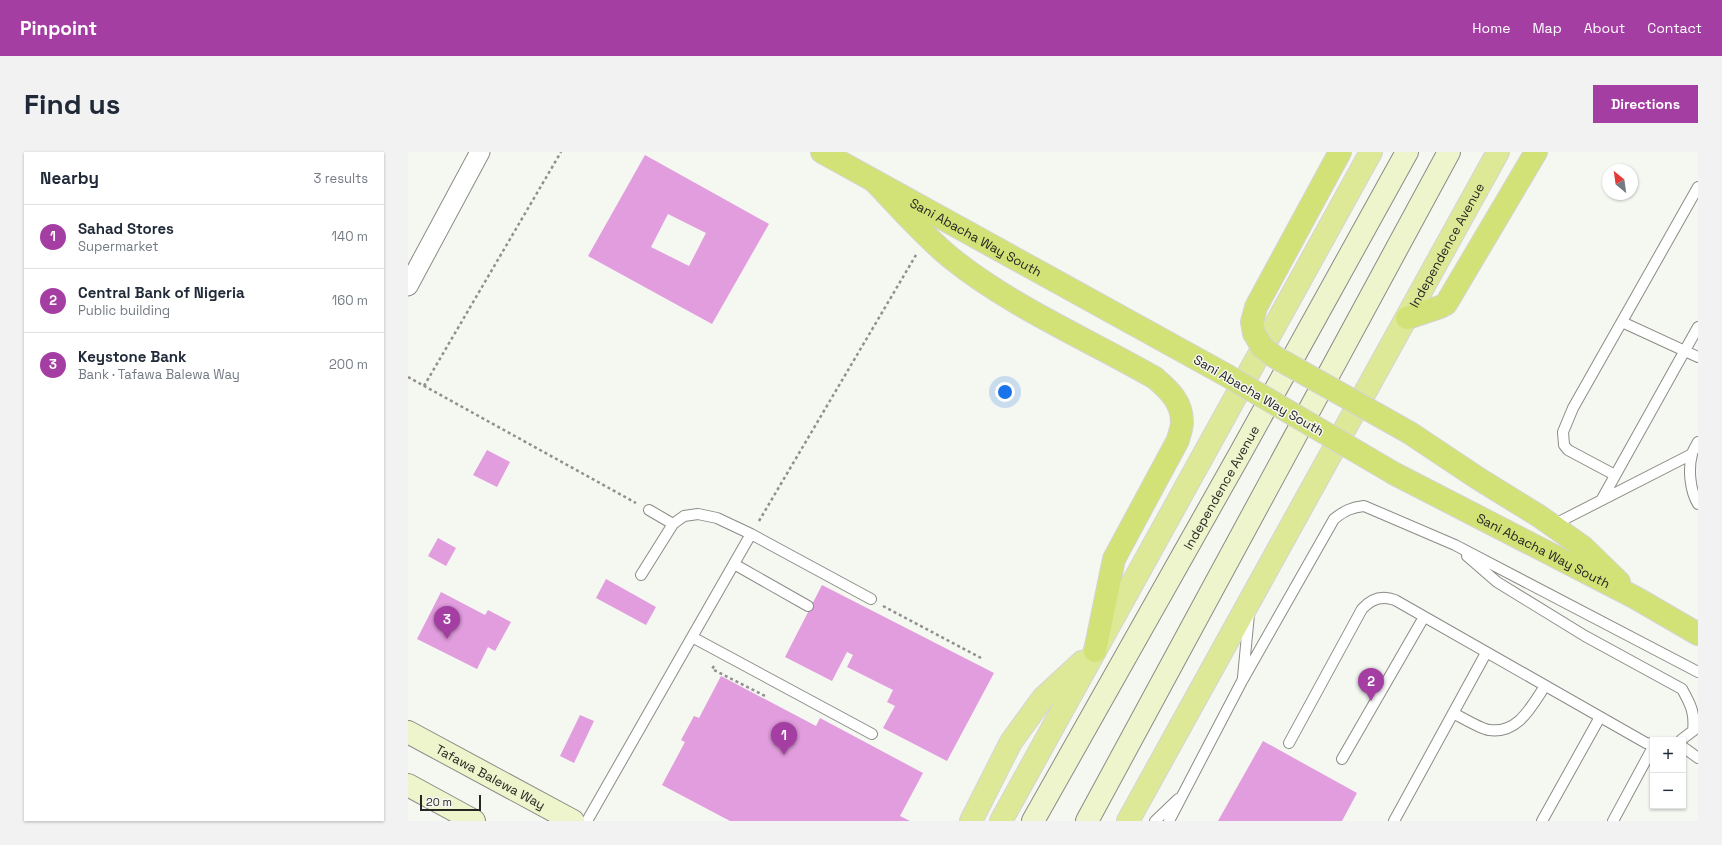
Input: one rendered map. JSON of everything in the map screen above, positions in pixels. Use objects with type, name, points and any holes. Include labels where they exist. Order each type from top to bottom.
[{"type":"highway","name":"Sani Abacha Way South","points":[[822,152],[1226,375],[1395,474],[1636,598],[1698,634]]},
{"type":"highway","points":[[1340,152],[1256,307],[1252,322],[1254,333],[1262,347],[1275,357],[1410,433],[1479,480],[1552,525],[1583,547],[1636,598]]},
{"type":"highway","points":[[1407,318],[1446,304],[1536,152]]},
{"type":"highway","points":[[874,181],[926,237],[952,259],[989,286],[1155,378],[1168,389],[1178,402],[1182,423],[1178,440],[1114,559],[1095,651]]},
{"type":"main road","points":[[1001,821],[1371,152]]},
{"type":"main road","name":"Independence Avenue","points":[[1033,821],[1237,459],[1407,152]]},
{"type":"main road","points":[[1087,821],[1449,152]]},
{"type":"main road","name":"Independence Avenue","points":[[1128,821],[1498,152]]},
{"type":"main road","points":[[971,821],[1011,742],[1038,704],[1095,651]]},
{"type":"main road","name":"Tafawa Balewa Way","points":[[408,732],[573,821]]},
{"type":"main road","points":[[408,785],[474,821]]},
{"type":"street","points":[[408,286],[480,152]]},
{"type":"lane","points":[[1615,475],[1568,450],[1564,445],[1563,432],[1573,408],[1622,322],[1694,204],[1698,187]]},
{"type":"lane","points":[[1622,322],[1698,357]]},
{"type":"lane","points":[[1602,499],[1698,327]]},
{"type":"lane","points":[[1698,442],[1692,454],[1690,483],[1698,504]]},
{"type":"lane","points":[[1552,525],[1692,454]]},
{"type":"lane","points":[[1169,821],[1242,681],[1334,520],[1342,512],[1353,507],[1364,506],[1455,545],[1698,672]]},
{"type":"lane","points":[[649,510],[673,524]]},
{"type":"lane","points":[[641,575],[673,524],[684,516],[698,514],[717,518],[751,534],[871,599]]},
{"type":"lane","points":[[587,821],[751,534]]},
{"type":"lane","points":[[1455,545],[1497,582],[1586,636],[1682,690],[1690,704],[1695,718],[1695,729],[1685,737]]},
{"type":"lane","points":[[734,564],[808,606]]},
{"type":"lane","points":[[1289,743],[1362,609],[1367,604],[1380,598],[1389,598],[1646,743],[1650,744]]},
{"type":"lane","points":[[1242,681],[1251,599]]},
{"type":"lane","points":[[1342,760],[1424,617]]},
{"type":"lane","points":[[692,637],[872,734]]},
{"type":"lane","points":[[1394,821],[1486,653]]},
{"type":"lane","points":[[1453,713],[1488,730],[1509,729],[1525,717],[1545,686]]},
{"type":"lane","points":[[1542,821],[1600,717]]},
{"type":"lane","points":[[1686,749],[1698,758]]},
{"type":"lane","points":[[1613,821],[1650,753]]},
{"type":"lane","points":[[1155,821],[1184,792]]},
{"type":"path","points":[[424,386],[561,152]]},
{"type":"path","points":[[751,534],[926,237]]},
{"type":"path","points":[[408,377],[649,510]]},
{"type":"path","points":[[871,599],[981,658]]},
{"type":"building","points":[[645,155],[769,224],[712,324],[588,256]],"holes":[[[668,214],[706,233],[689,266],[651,247]]]},
{"type":"building","points":[[487,450],[510,462],[497,487],[473,475]]},
{"type":"building","points":[[438,538],[456,548],[446,566],[428,556]]},
{"type":"building","points":[[606,579],[656,607],[646,625],[596,598]]},
{"type":"building","points":[[822,585],[994,673],[947,761],[883,728],[895,706],[887,702],[893,690],[847,667],[853,655],[847,652],[832,681],[785,657]]},
{"type":"building","points":[[441,592],[485,615],[488,610],[511,622],[495,651],[488,647],[477,669],[417,639]]},
{"type":"building","points":[[721,676],[816,726],[820,718],[923,773],[900,816],[910,821],[730,821],[662,785],[685,742],[681,740],[694,716],[699,718]]},
{"type":"building","points":[[580,715],[594,721],[574,763],[560,756]]},
{"type":"building","points":[[1263,741],[1357,793],[1342,821],[1218,821]]},
{"type":"place","name":"Keystone Bank","points":[[447,639]]},
{"type":"place","name":"Central Bank of Nigeria","points":[[1371,701]]},
{"type":"place","name":"Sahad Stores","points":[[784,755]]}]
